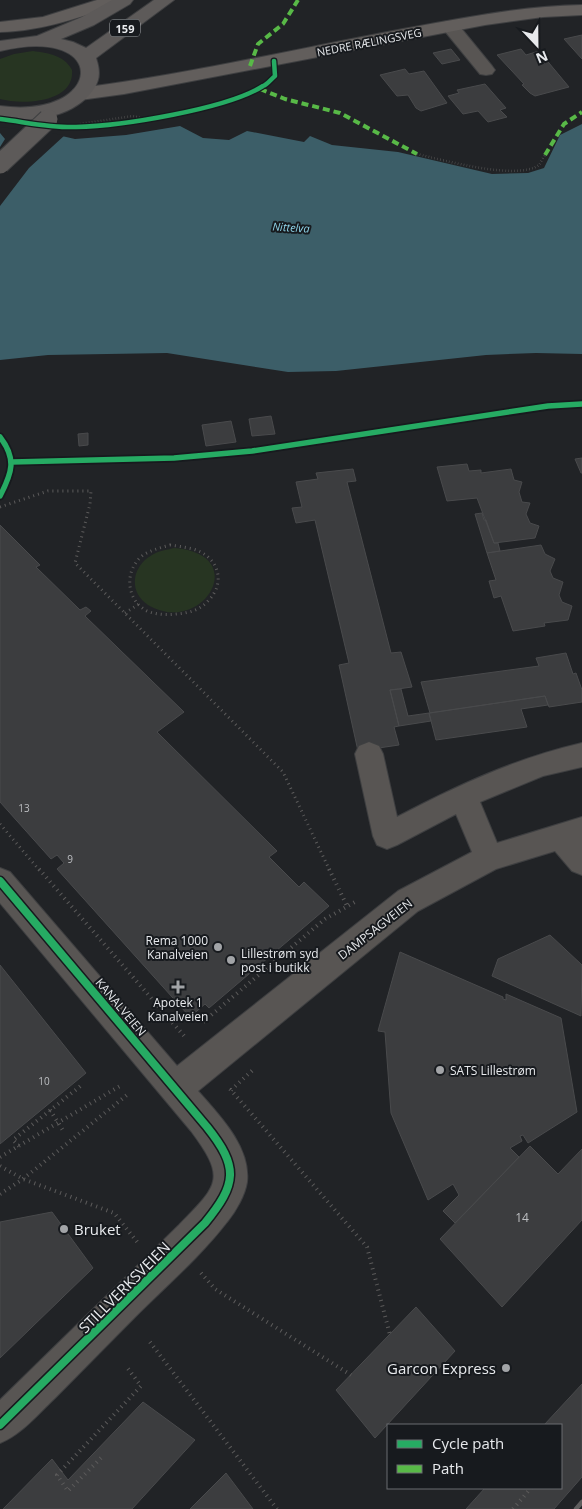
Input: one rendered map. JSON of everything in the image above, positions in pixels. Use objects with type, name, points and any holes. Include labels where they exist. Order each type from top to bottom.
[{"type":"highway","name":"159","points":[[2,45],[40,41],[88,21],[124,0]]},
{"type":"highway","name":"159","points":[[0,164],[89,84],[89,64],[96,49],[166,0]]},
{"type":"highway","name":"159","points":[[40,41],[70,47],[79,51],[89,64]]},
{"type":"highway","points":[[0,112],[37,113],[73,100]]},
{"type":"main road","points":[[0,27],[44,22],[114,0]]},
{"type":"main road","name":"NEDRE RÆLINGSVEG","points":[[73,100],[219,73],[337,47],[450,26],[514,16],[582,10]]},
{"type":"main road","name":"NEDRE RÆLINGSVEG","points":[[89,64],[158,83]]},
{"type":"street","points":[[450,26],[486,70]]},
{"type":"street","points":[[369,754],[387,836],[463,796],[540,765],[582,755]]},
{"type":"street","points":[[463,796],[490,858]]},
{"type":"street","points":[[571,834],[582,862]]},
{"type":"street","name":"DAMPSAGVEIEN","points":[[176,1089],[206,1062],[408,901],[490,858],[571,834]]},
{"type":"street","name":"KANALVEIEN","points":[[0,881],[176,1089],[223,1148]]},
{"type":"street","name":"STILLVERKSVEIEN","points":[[0,1426],[193,1236],[222,1202],[230,1184],[230,1166],[223,1148]]},
{"type":"path","points":[[70,127],[95,126],[150,117]]},
{"type":"path","points":[[417,154],[492,170],[526,169],[538,165],[545,155]]},
{"type":"path","points":[[0,507],[48,491],[91,491],[75,563],[283,772],[347,906],[326,919],[200,1025]]},
{"type":"path","points":[[170,545],[188,546],[203,552],[214,562],[220,574],[218,588],[210,602],[196,611],[178,616],[160,615],[139,604],[133,598],[128,584],[131,570],[140,558],[154,549],[170,545]]},
{"type":"path","points":[[125,613],[139,604]]},
{"type":"path","points":[[0,824],[185,1037],[192,1031]]},
{"type":"path","points":[[231,1090],[256,1067]]},
{"type":"path","points":[[225,1083],[367,1246],[390,1334]]},
{"type":"path","points":[[19,1146],[13,1140],[82,1084]]},
{"type":"path","points":[[0,1157],[120,1086]]},
{"type":"path","points":[[0,1194],[23,1179],[127,1095]]},
{"type":"path","points":[[50,1110],[64,1132]]},
{"type":"path","points":[[0,1166],[23,1179],[114,1213],[138,1244]]},
{"type":"path","points":[[198,1268],[215,1290],[351,1375]]},
{"type":"path","points":[[150,1342],[278,1509]]},
{"type":"path","points":[[102,1458],[68,1491],[57,1475],[142,1386],[126,1366]]},
{"type":"path","points":[[513,1509],[531,1489]]},
{"type":"green space","points":[[33,51],[55,56],[65,61],[72,70],[71,81],[65,89],[45,99],[21,102],[0,99],[0,59],[14,54]]},
{"type":"green space","points":[[174,548],[198,553],[211,564],[215,577],[211,591],[201,603],[186,610],[168,612],[148,605],[142,600],[137,593],[135,579],[140,566],[145,560],[157,552]]},
{"type":"water","name":"Nittelva","points":[[582,124],[582,354],[486,355],[336,371],[288,372],[167,353],[48,355],[0,360],[0,130],[53,134],[75,139],[126,135],[180,126],[203,138],[229,140],[247,131],[304,142],[310,136],[332,145],[398,152],[492,174],[528,173],[544,168],[560,135]]},
{"type":"pier","points":[[0,127],[65,135],[29,168],[0,206],[0,147],[5,139],[0,133]]},
{"type":"building","points":[[582,35],[582,59],[564,39]]},
{"type":"building","points":[[451,49],[460,60],[442,64],[433,53]]},
{"type":"building","points":[[521,49],[526,55],[539,51],[569,87],[535,96],[530,93],[497,55]]},
{"type":"building","points":[[405,69],[409,74],[424,71],[447,103],[421,111],[416,108],[408,95],[397,96],[380,75]]},
{"type":"building","points":[[485,84],[506,108],[500,110],[507,117],[488,122],[478,111],[463,114],[448,96],[459,93],[457,90]]},
{"type":"building","points":[[271,416],[275,434],[252,436],[249,419]]},
{"type":"building","points":[[231,421],[236,442],[206,446],[202,425]]},
{"type":"building","points":[[88,433],[88,445],[79,446],[78,434]]},
{"type":"building","points":[[582,458],[582,473],[581,473],[575,459]]},
{"type":"building","points":[[467,464],[469,471],[481,470],[481,473],[511,469],[514,480],[522,482],[519,492],[522,502],[530,503],[526,514],[530,523],[539,526],[535,538],[494,543],[477,498],[447,501],[437,467]]},
{"type":"building","points":[[353,469],[356,481],[347,482],[391,653],[401,652],[412,687],[390,690],[399,726],[394,727],[399,745],[358,751],[339,665],[349,663],[315,520],[296,523],[292,508],[302,507],[296,482],[318,479],[316,473]]},
{"type":"building","points":[[482,513],[494,543],[498,543],[500,551],[487,553],[475,514]]},
{"type":"building","points":[[0,525],[40,565],[36,567],[80,610],[86,607],[91,611],[85,616],[184,712],[157,732],[277,851],[269,857],[299,887],[304,882],[329,906],[209,1008],[205,1004],[190,1017],[57,869],[64,863],[57,855],[51,859],[0,802]]},
{"type":"building","points":[[541,545],[545,554],[555,559],[550,571],[553,578],[563,582],[559,595],[562,602],[572,606],[568,620],[544,623],[545,626],[513,631],[501,596],[494,598],[489,581],[496,580],[487,553]]},
{"type":"building","points":[[566,653],[573,674],[576,673],[582,690],[582,702],[549,707],[545,696],[430,713],[421,682],[539,666],[536,658]]},
{"type":"building","points":[[401,689],[408,716],[429,713],[431,721],[399,726],[390,690]]},
{"type":"building","points":[[545,696],[548,705],[521,709],[527,727],[436,740],[429,713]]},
{"type":"building","points":[[550,935],[582,965],[581,1016],[492,976],[498,959]]},
{"type":"building","points":[[400,952],[503,997],[503,999],[506,1000],[506,994],[561,1018],[577,1112],[528,1143],[523,1135],[520,1136],[522,1141],[510,1148],[519,1157],[455,1223],[443,1211],[459,1195],[453,1184],[428,1200],[391,1113],[385,1032],[378,1031]]},
{"type":"building","points":[[0,965],[86,1073],[0,1144]]},
{"type":"building","points":[[530,1146],[558,1174],[582,1149],[582,1220],[502,1307],[440,1239]]},
{"type":"building","points":[[52,1212],[93,1268],[0,1358],[0,1222]]},
{"type":"building","points":[[416,1307],[455,1351],[375,1438],[336,1390]]},
{"type":"building","points":[[582,1384],[582,1477],[554,1509],[466,1509],[484,1489],[562,1489],[562,1424],[545,1424]]},
{"type":"building","points":[[143,1402],[195,1440],[132,1509],[3,1509],[52,1459],[68,1480]]},
{"type":"building","points":[[226,1473],[253,1509],[190,1509]]},
{"type":"railway","points":[[576,1509],[582,1502]]},
{"type":"marked path","points":[[250,66],[258,44],[283,24],[298,0]]},
{"type":"marked path","points":[[260,89],[285,99],[340,113],[417,154]]},
{"type":"marked path","points":[[545,155],[564,124],[582,112]]},
{"type":"cycle path","points":[[0,119],[76,127],[119,123],[182,112],[214,104],[264,86],[275,76],[274,61]]},
{"type":"cycle path","points":[[12,462],[174,458],[252,451],[548,406],[582,404]]},
{"type":"cycle path","points":[[0,437],[10,452],[12,459],[10,474],[0,496]]},
{"type":"cycle path","points":[[0,881],[207,1127],[223,1149],[230,1166],[231,1175],[230,1184],[225,1196],[205,1223],[0,1425]]},
{"type":"place","name":"Rema 1000 Kanalveien","points":[[218,947]]},
{"type":"place","name":"Lillestrøm syd post i butikk","points":[[231,960]]},
{"type":"place","name":"Apotek 1 Kanalveien","points":[[178,987]]},
{"type":"place","name":"SATS Lillestrøm","points":[[440,1070]]},
{"type":"place","name":"Bruket","points":[[64,1229]]},
{"type":"place","name":"Garcon Express","points":[[506,1368]]}]
